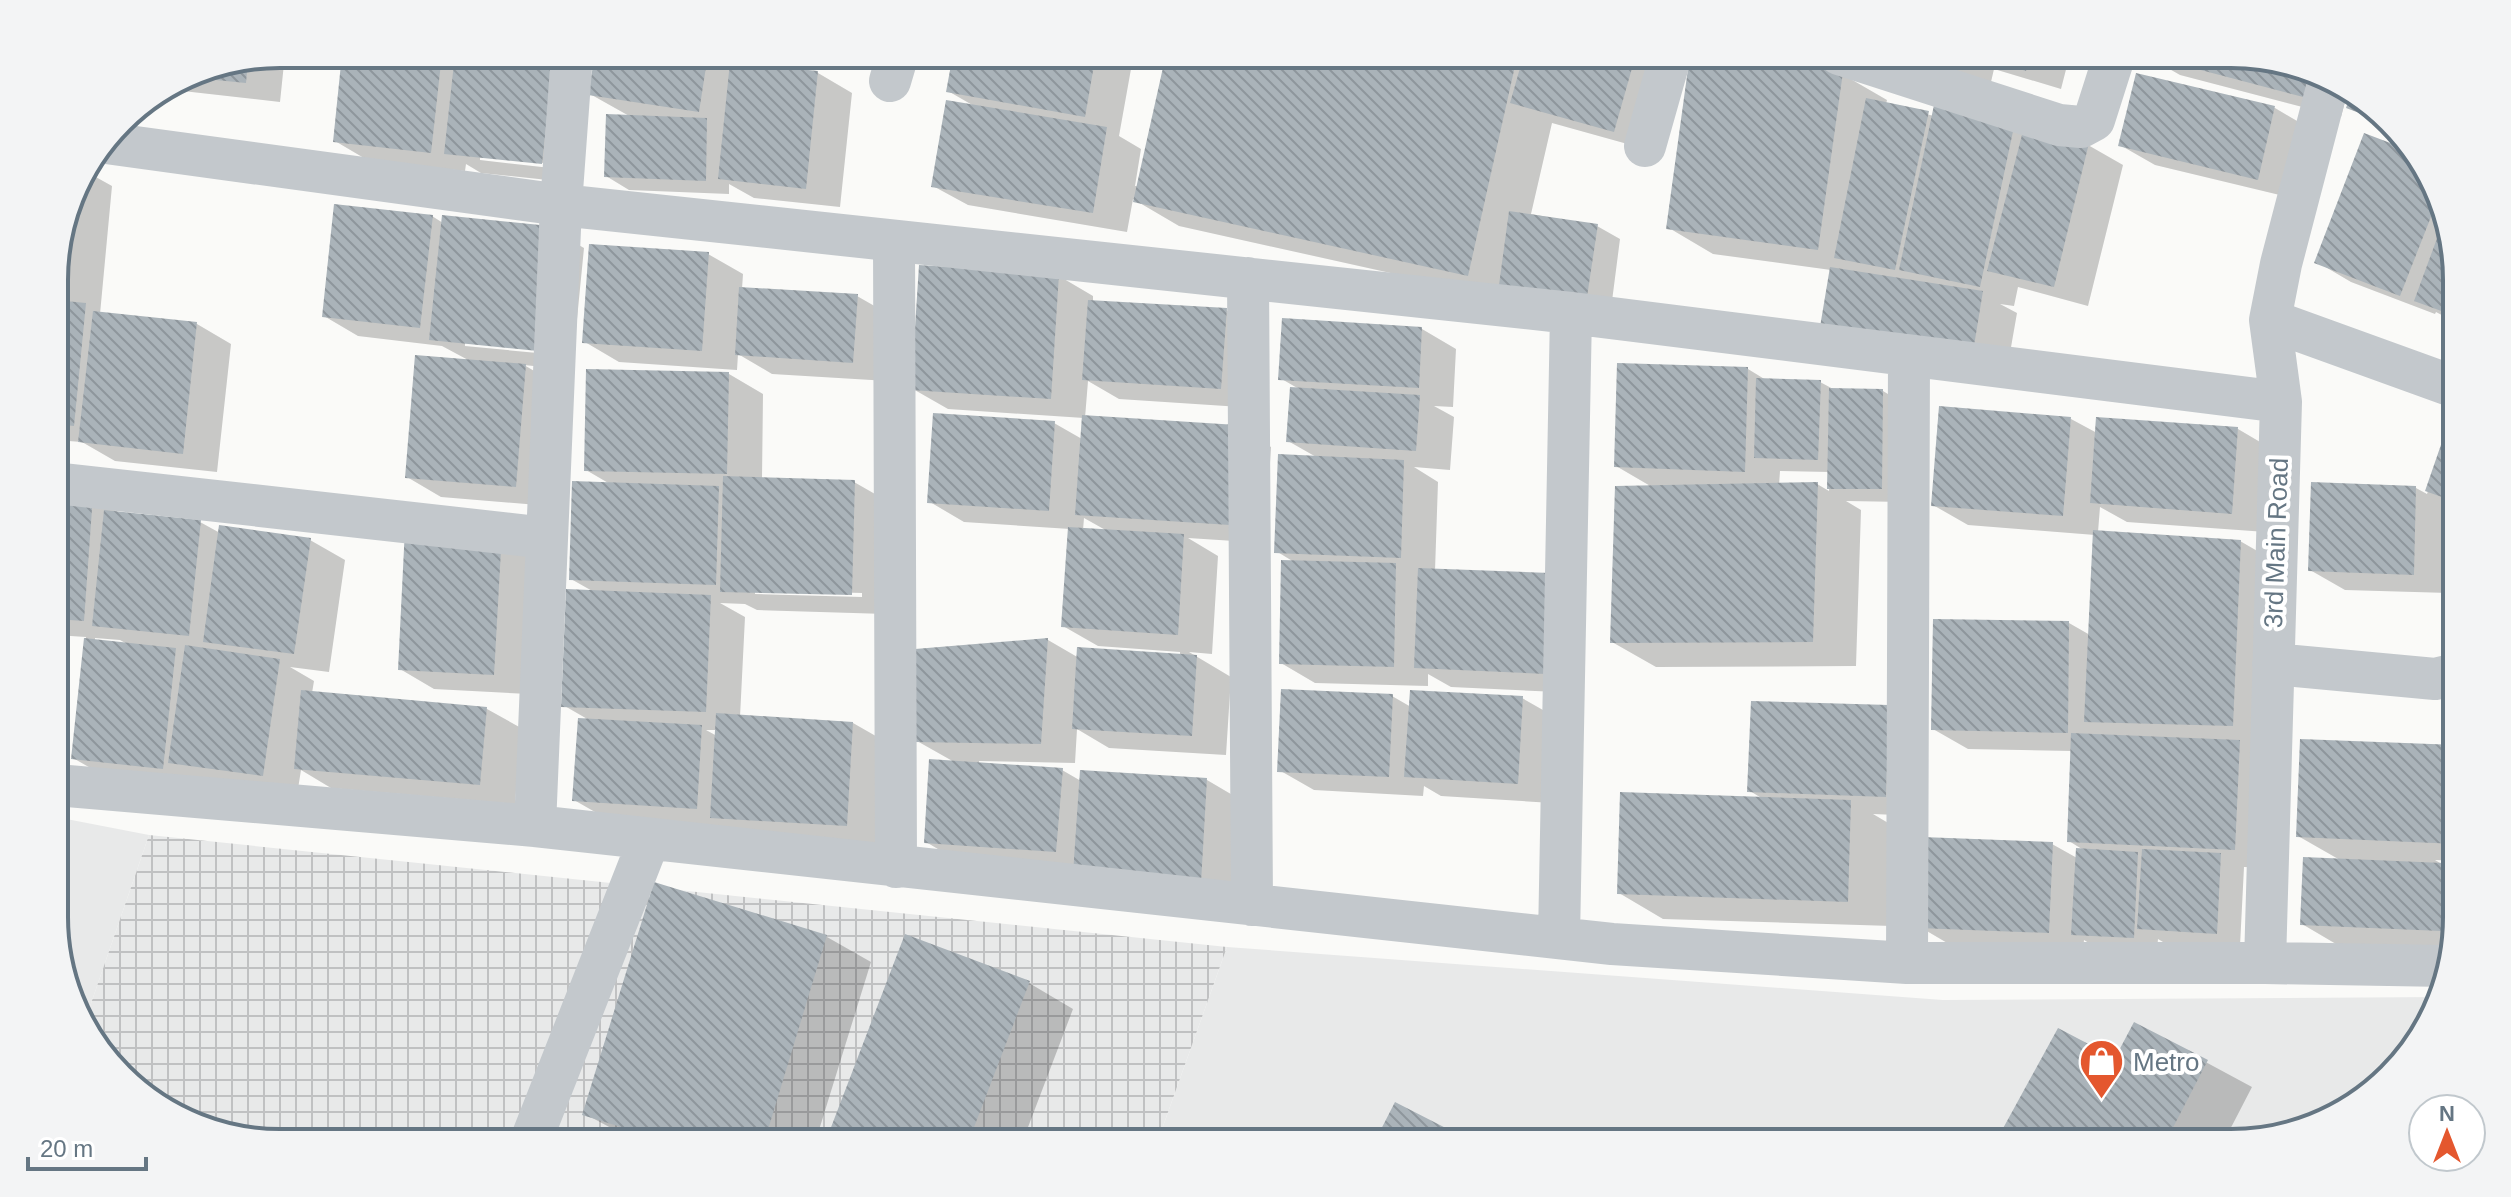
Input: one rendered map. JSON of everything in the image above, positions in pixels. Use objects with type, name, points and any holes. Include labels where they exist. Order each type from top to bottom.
[{"type":"street","points":[[535,826],[561,205],[571,68]]},
{"type":"street","points":[[1645,146],[1667,68]]},
{"type":"street","points":[[1882,68],[2059,125],[2081,127],[2094,120],[2111,68]]},
{"type":"street","name":"3rd Main Road","points":[[2265,963],[2281,402],[2270,320],[2281,264],[2326,91]]},
{"type":"street","points":[[118,145],[561,205],[1571,313],[2281,402]]},
{"type":"street","points":[[894,241],[896,867]]},
{"type":"street","points":[[1248,278],[1252,905]]},
{"type":"street","points":[[1559,938],[1571,313]]},
{"type":"street","points":[[2270,320],[2443,383]]},
{"type":"street","points":[[1907,963],[1909,356]]},
{"type":"street","points":[[68,484],[547,538]]},
{"type":"street","points":[[2273,664],[2435,679],[2443,677]]},
{"type":"street","points":[[68,786],[535,826],[1612,944],[1907,963],[2437,966]]},
{"type":"street","points":[[535,1129],[649,840]]},
{"type":"shaded area","points":[[68,819],[149,835],[89,1009],[75,972],[70,944]]},
{"type":"shaded area","points":[[149,835],[1227,947],[1162,1129],[266,1129],[225,1122],[174,1101],[130,1067],[112,1046],[89,1009]]},
{"type":"shaded area","points":[[1227,947],[1943,1000],[2427,997],[2399,1046],[2381,1067],[2349,1093],[2299,1118],[2245,1129],[1162,1129]]},
{"type":"building","points":[[341,68],[440,68],[431,153],[333,142]]},
{"type":"building","points":[[453,68],[552,68],[542,164],[444,154]]},
{"type":"building","points":[[593,68],[706,68],[699,112],[588,95]]},
{"type":"building","points":[[729,68],[818,71],[806,189],[718,179]]},
{"type":"building","points":[[950,68],[1094,68],[1085,117],[946,92]]},
{"type":"building","points":[[1163,68],[1515,68],[1468,276],[1133,202]]},
{"type":"building","points":[[1520,68],[1632,68],[1614,132],[1510,103]]},
{"type":"building","points":[[1688,68],[1813,68],[1843,72],[1818,250],[1666,229]]},
{"type":"building","points":[[2193,68],[2245,68],[2299,79],[2311,84],[2307,98]]},
{"type":"building","points":[[247,71],[246,83],[211,80]]},
{"type":"building","points":[[2136,73],[2275,106],[2258,180],[2118,146]]},
{"type":"building","points":[[1866,98],[1929,111],[1895,270],[1834,258]]},
{"type":"building","points":[[946,100],[1107,127],[1093,213],[931,187]]},
{"type":"building","points":[[2348,103],[2362,114],[2346,108]]},
{"type":"building","points":[[1934,105],[2015,122],[1980,287],[1899,270]]},
{"type":"building","points":[[606,114],[707,118],[706,181],[604,177]]},
{"type":"building","points":[[2024,127],[2089,143],[2054,287],[1987,271]]},
{"type":"building","points":[[2364,133],[2393,144],[2415,174],[2432,214],[2400,296],[2314,263]]},
{"type":"building","points":[[334,204],[433,215],[420,328],[322,317]]},
{"type":"building","points":[[1509,211],[1598,224],[1587,297],[1499,285]]},
{"type":"building","points":[[442,215],[550,226],[538,351],[429,340]]},
{"type":"building","points":[[2438,236],[2443,312],[2414,301]]},
{"type":"building","points":[[589,244],[709,252],[702,351],[582,343]]},
{"type":"building","points":[[919,265],[1059,274],[1051,399],[911,390]]},
{"type":"building","points":[[1830,267],[1983,291],[1973,352],[1820,327]]},
{"type":"building","points":[[739,287],[858,294],[853,363],[735,355]]},
{"type":"building","points":[[1088,300],[1227,308],[1221,389],[1082,380]]},
{"type":"building","points":[[68,301],[86,303],[74,426],[68,425]]},
{"type":"building","points":[[93,311],[197,322],[183,454],[78,442]]},
{"type":"building","points":[[1282,318],[1422,327],[1419,388],[1278,380]]},
{"type":"building","points":[[415,355],[526,364],[516,487],[405,478]]},
{"type":"building","points":[[1617,363],[1748,367],[1745,472],[1614,467]]},
{"type":"building","points":[[586,369],[729,372],[727,474],[584,471]]},
{"type":"building","points":[[1756,378],[1821,380],[1818,460],[1754,458]]},
{"type":"building","points":[[1290,387],[1420,395],[1416,451],[1286,442]]},
{"type":"building","points":[[1829,388],[1883,389],[1882,489],[1827,489]]},
{"type":"building","points":[[1939,406],[2071,417],[2063,516],[1931,506]]},
{"type":"building","points":[[933,413],[1055,421],[1049,511],[927,503]]},
{"type":"building","points":[[1082,415],[1237,425],[1230,525],[1075,515]]},
{"type":"building","points":[[2096,417],[2238,427],[2232,514],[2090,503]]},
{"type":"building","points":[[2443,439],[2443,497],[2425,491]]},
{"type":"building","points":[[1278,454],[1404,460],[1401,558],[1274,553]]},
{"type":"building","points":[[723,476],[855,480],[852,595],[720,592]]},
{"type":"building","points":[[572,481],[719,486],[716,585],[569,580]]},
{"type":"building","points":[[1818,482],[1813,642],[1610,643],[1615,486]]},
{"type":"building","points":[[2311,482],[2416,486],[2414,575],[2308,571]]},
{"type":"building","points":[[68,493],[93,495],[84,621],[68,620]]},
{"type":"building","points":[[104,510],[201,520],[189,636],[92,626]]},
{"type":"building","points":[[219,525],[311,538],[294,654],[203,642]]},
{"type":"building","points":[[1068,527],[1184,534],[1178,635],[1061,627]]},
{"type":"building","points":[[405,528],[502,532],[494,675],[398,670]]},
{"type":"building","points":[[2093,530],[2241,540],[2233,726],[2084,722]]},
{"type":"building","points":[[1281,560],[1396,563],[1394,667],[1279,664]]},
{"type":"building","points":[[1418,568],[1550,573],[1546,674],[1414,668]]},
{"type":"building","points":[[566,589],[711,595],[706,712],[561,707]]},
{"type":"building","points":[[1933,619],[2069,621],[2068,733],[1931,730]]},
{"type":"building","points":[[84,638],[176,648],[163,769],[71,759]]},
{"type":"building","points":[[1048,638],[1041,744],[915,742],[915,649]]},
{"type":"building","points":[[185,645],[280,659],[263,776],[168,763]]},
{"type":"building","points":[[1077,647],[1197,655],[1192,736],[1072,729]]},
{"type":"building","points":[[1281,689],[1393,694],[1389,777],[1277,772]]},
{"type":"building","points":[[301,690],[487,707],[480,785],[294,769]]},
{"type":"building","points":[[1410,690],[1523,696],[1518,784],[1404,777]]},
{"type":"building","points":[[1751,701],[1889,705],[1886,797],[1747,792]]},
{"type":"building","points":[[716,713],[853,722],[847,826],[710,818]]},
{"type":"building","points":[[578,718],[702,725],[697,809],[572,801]]},
{"type":"building","points":[[2071,733],[2240,740],[2235,850],[2067,842]]},
{"type":"building","points":[[2300,739],[2443,744],[2443,843],[2296,837]]},
{"type":"building","points":[[929,759],[1063,768],[1056,852],[924,843]]},
{"type":"building","points":[[1080,770],[1207,778],[1201,883],[1073,874]]},
{"type":"building","points":[[1620,792],[1851,800],[1848,902],[1617,894]]},
{"type":"building","points":[[1922,837],[2053,842],[2049,933],[1918,928]]},
{"type":"building","points":[[2076,848],[2138,852],[2134,938],[2071,935]]},
{"type":"building","points":[[2142,849],[2221,853],[2217,934],[2137,929]]},
{"type":"building","points":[[2303,857],[2443,863],[2441,931],[2300,925]]},
{"type":"building","points":[[654,882],[827,935],[768,1129],[628,1129],[582,1115]]},
{"type":"building","points":[[905,934],[1030,981],[973,1129],[830,1129]]},
{"type":"building","name":"Metro","points":[[2134,1022],[2208,1060],[2172,1129],[2003,1129],[2058,1028],[2115,1058]]},
{"type":"building","points":[[1395,1102],[1448,1129],[1381,1129]]},
{"type":"place","name":"Metro","points":[[2102,1101]]}]
